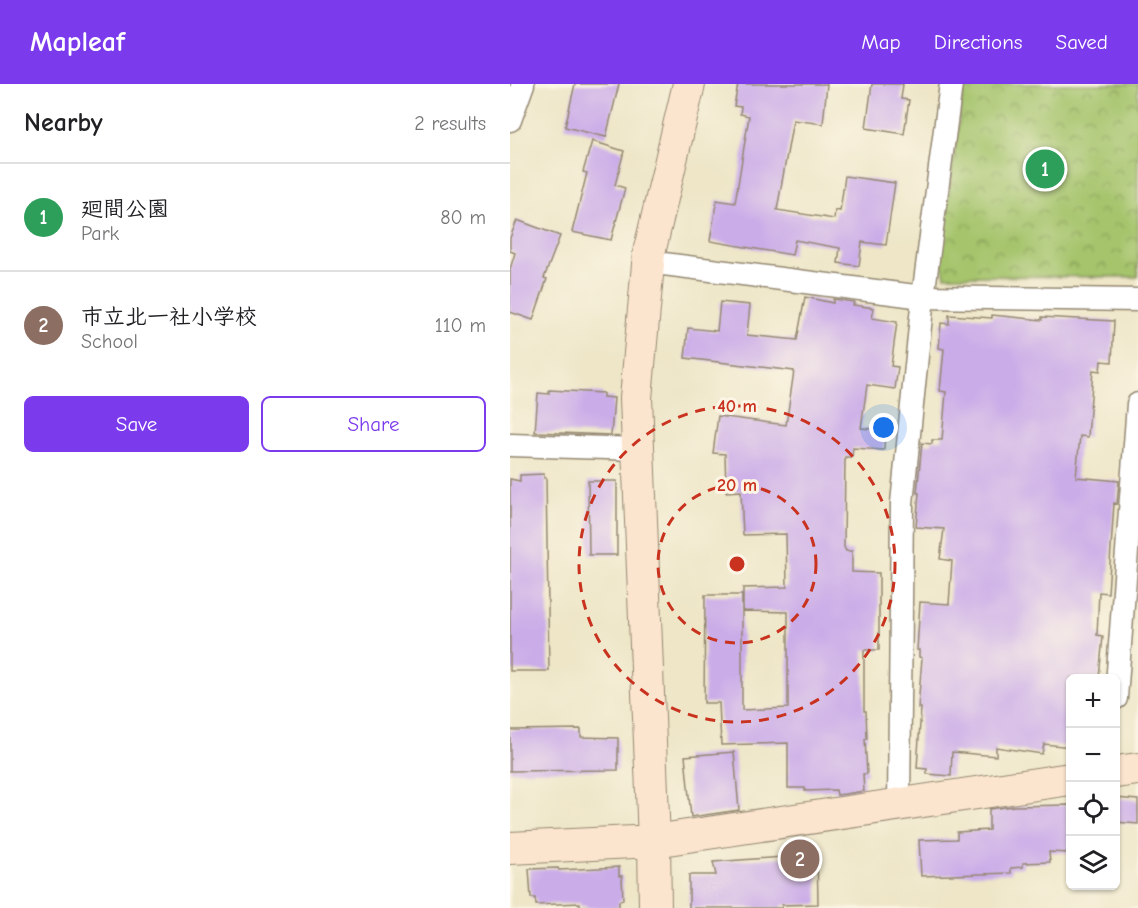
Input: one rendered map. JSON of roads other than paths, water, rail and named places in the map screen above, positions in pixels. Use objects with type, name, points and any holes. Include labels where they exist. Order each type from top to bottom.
[{"type":"street","points":[[510,120],[523,84]]},
{"type":"street","points":[[655,908],[636,398],[648,262],[689,84]]},
{"type":"street","points":[[899,804],[902,503],[922,297],[951,84]]},
{"type":"street","points":[[648,262],[922,297],[1138,300]]},
{"type":"street","points":[[1118,674],[1138,404]]},
{"type":"street","points":[[510,445],[639,449]]},
{"type":"street","points":[[1120,771],[1138,769]]},
{"type":"street","points":[[510,848],[654,841],[1066,780]]},
{"type":"place","name":"廻間公園","points":[[1045,169]]},
{"type":"place","name":"市立北一社小学校","points":[[800,859]]}]
